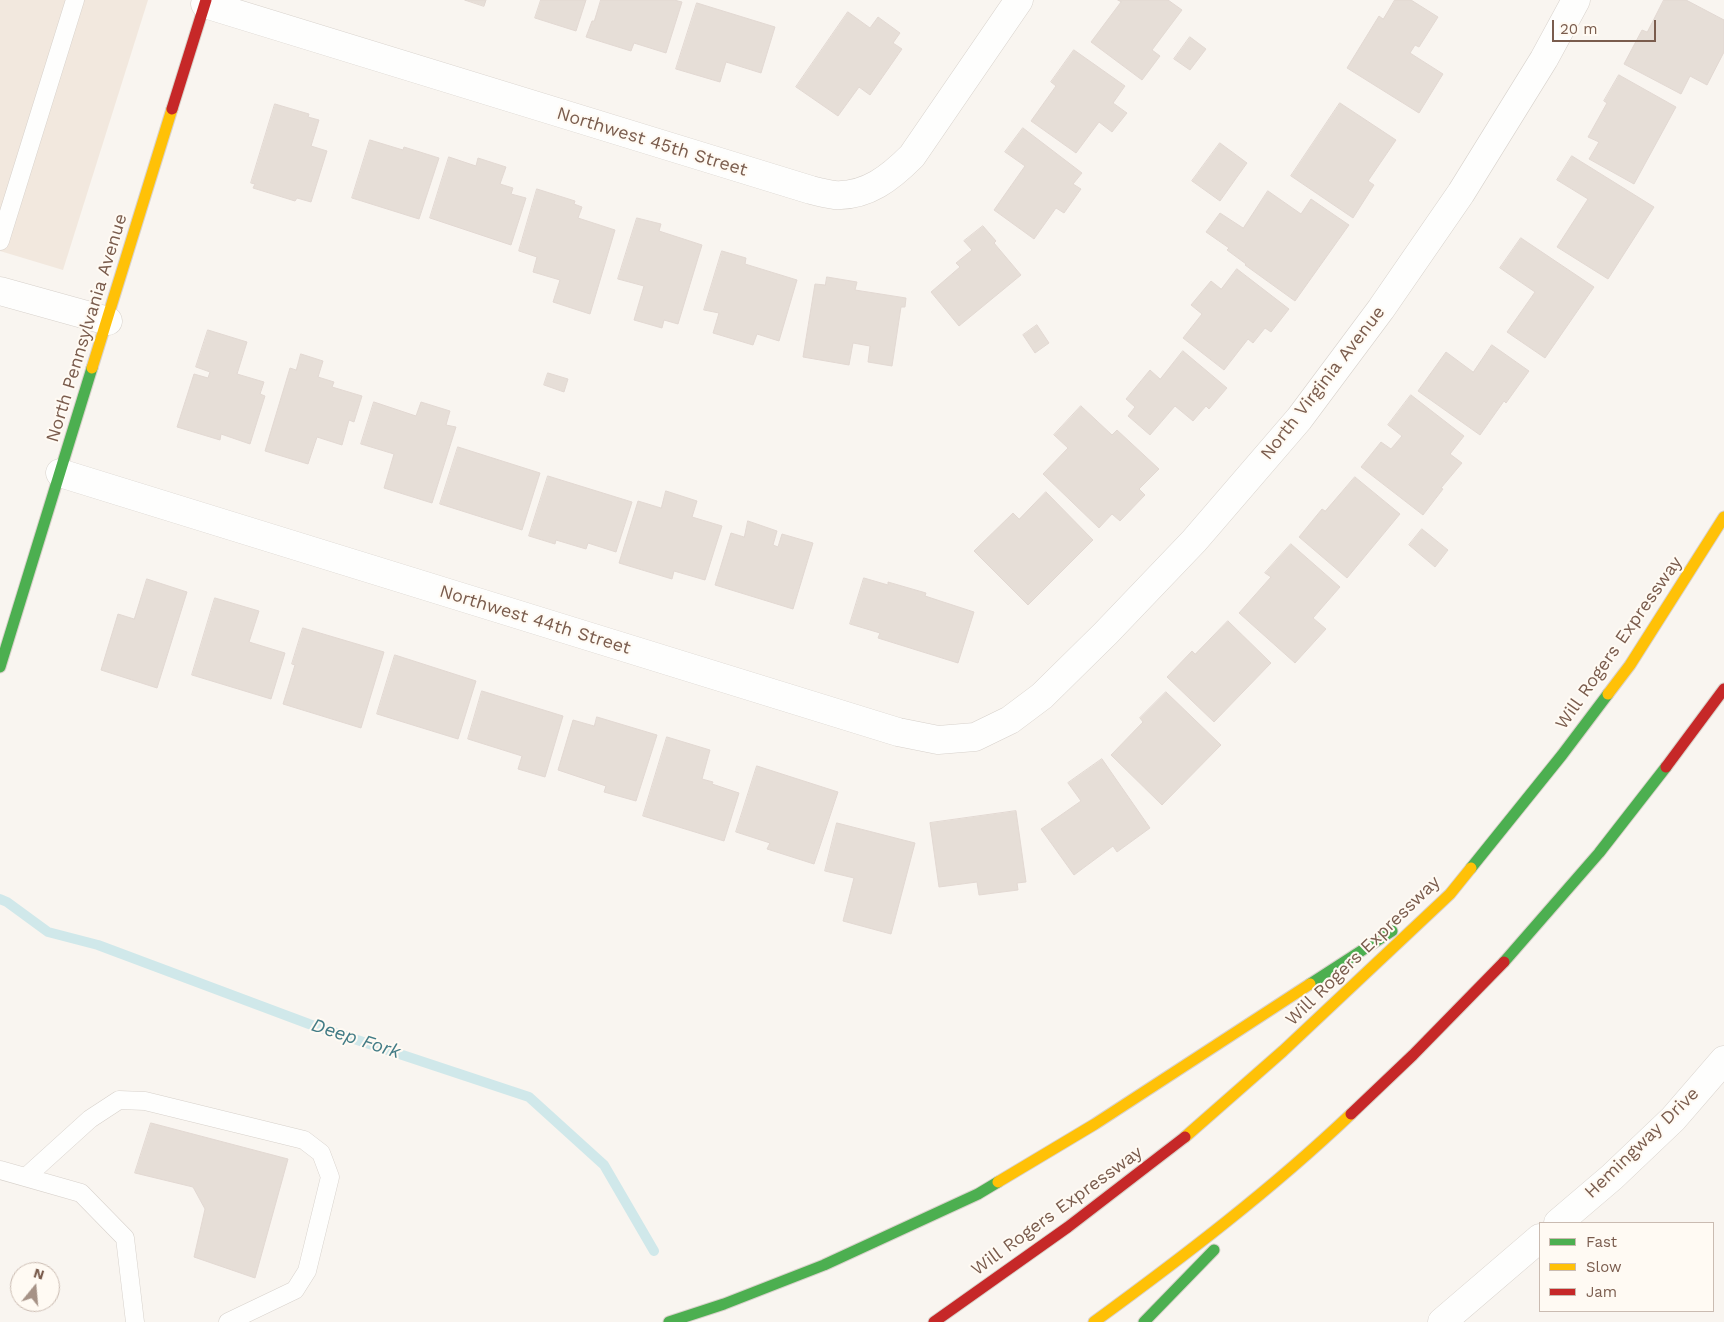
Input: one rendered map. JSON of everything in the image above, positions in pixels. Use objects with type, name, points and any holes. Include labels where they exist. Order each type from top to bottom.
[{"type":"main road","name":"North Pennsylvania Avenue","points":[[0,667],[205,2]]},
{"type":"main road","name":"Will Rogers Expressway","points":[[934,1322],[1068,1227],[1181,1142],[1283,1051],[1450,894],[1562,755],[1630,665],[1724,517]]},
{"type":"main road","points":[[1144,1322],[1295,1166],[1418,1052],[1532,931],[1633,812],[1724,688]]},
{"type":"main road","points":[[669,1322],[724,1304],[824,1266],[978,1194],[1095,1124],[1450,894]]},
{"type":"main road","points":[[1094,1322],[1167,1269],[1295,1166]]},
{"type":"street","name":"Northwest 45th Street","points":[[205,2],[811,190],[836,195],[858,193],[878,184],[895,173],[912,156],[1019,0]]},
{"type":"street","name":"North Virginia Avenue","points":[[1010,720],[1042,696],[1120,619],[1194,541],[1299,419],[1381,309],[1461,193],[1544,59],[1571,2]]},
{"type":"street","points":[[0,291],[108,321]]},
{"type":"street","name":"Northwest 44th Street","points":[[60,473],[898,732],[938,740],[974,737],[1010,720]]},
{"type":"street","name":"Hemingway Drive","points":[[1559,1222],[1612,1177],[1673,1119],[1724,1060]]},
{"type":"street","points":[[1442,1322],[1539,1239]]},
{"type":"lane","points":[[2,230],[75,0]]},
{"type":"lane","points":[[26,1178],[90,1119],[119,1100],[145,1101],[304,1140],[321,1153],[330,1177],[308,1271],[294,1290],[228,1322]]},
{"type":"lane","points":[[0,1170],[81,1193],[125,1238],[135,1322]]},
{"type":"shaded area","points":[[0,0],[148,0],[63,270],[0,251]]},
{"type":"building","points":[[465,0],[486,0],[484,6]]},
{"type":"building","points":[[541,0],[586,0],[576,31],[535,18]]},
{"type":"building","points":[[601,0],[674,0],[682,2],[666,53],[634,43],[631,51],[586,37]]},
{"type":"building","points":[[1118,0],[1168,0],[1182,10],[1152,50],[1160,56],[1142,80],[1091,42],[1121,2]]},
{"type":"building","points":[[1395,0],[1411,0],[1438,17],[1419,47],[1415,45],[1410,53],[1443,74],[1419,113],[1347,68],[1379,16],[1383,19]]},
{"type":"building","points":[[1664,0],[1686,0],[1724,20],[1724,52],[1707,85],[1690,76],[1681,94],[1624,64],[1642,30],[1647,32]]},
{"type":"building","points":[[697,3],[775,27],[761,73],[726,62],[720,82],[676,69]]},
{"type":"building","points":[[848,12],[870,28],[878,17],[900,33],[893,43],[902,49],[870,95],[859,87],[838,116],[796,87]]},
{"type":"building","points":[[1190,37],[1206,49],[1190,70],[1174,59]]},
{"type":"building","points":[[1074,50],[1125,86],[1113,103],[1127,113],[1112,132],[1099,122],[1076,153],[1031,121],[1056,86],[1051,82]]},
{"type":"building","points":[[1619,75],[1676,107],[1634,184],[1589,159],[1599,142],[1588,137],[1607,103],[1604,101]]},
{"type":"building","points":[[1340,103],[1396,140],[1368,181],[1374,185],[1353,218],[1291,176]]},
{"type":"building","points":[[275,104],[309,114],[308,117],[319,120],[311,146],[327,151],[311,202],[297,198],[295,201],[253,188],[255,184],[251,183]]},
{"type":"building","points":[[1023,128],[1082,173],[1073,184],[1081,189],[1064,213],[1056,208],[1034,239],[994,210],[1025,166],[1005,152]]},
{"type":"building","points":[[370,140],[403,150],[404,147],[439,158],[419,219],[352,198]]},
{"type":"building","points":[[1220,143],[1247,163],[1220,201],[1192,181]]},
{"type":"building","points":[[1572,156],[1654,207],[1608,279],[1557,247],[1588,199],[1557,180]]},
{"type":"building","points":[[449,157],[476,166],[478,158],[506,167],[500,184],[513,188],[511,194],[526,198],[511,245],[430,218]]},
{"type":"building","points":[[537,189],[575,201],[574,204],[582,207],[578,218],[615,230],[590,314],[553,302],[560,280],[533,272],[537,257],[519,251]]},
{"type":"building","points":[[1268,191],[1301,214],[1311,199],[1349,225],[1295,301],[1245,265],[1227,250],[1229,248],[1206,232],[1220,213],[1243,228]]},
{"type":"building","points":[[637,218],[661,224],[659,231],[702,245],[678,324],[664,320],[662,328],[634,320],[644,286],[618,279]]},
{"type":"building","points":[[983,226],[996,241],[994,243],[1021,275],[959,326],[931,292],[960,267],[956,263],[972,250],[964,241]]},
{"type":"building","points":[[1521,238],[1594,287],[1545,358],[1507,332],[1535,292],[1500,268]]},
{"type":"building","points":[[722,251],[746,258],[745,264],[797,280],[779,341],[757,334],[753,345],[713,333],[719,313],[704,310]]},
{"type":"building","points":[[1237,269],[1289,309],[1271,332],[1265,328],[1253,343],[1248,339],[1224,370],[1183,338],[1202,314],[1191,305],[1211,281],[1221,289]]},
{"type":"building","points":[[827,277],[857,282],[855,290],[906,298],[905,307],[901,307],[892,366],[868,362],[870,346],[853,343],[849,365],[803,357],[815,284],[825,285]]},
{"type":"building","points":[[1037,325],[1049,343],[1035,353],[1023,335]]},
{"type":"building","points":[[208,330],[247,342],[237,374],[264,382],[260,394],[265,396],[250,444],[221,434],[220,440],[177,427],[194,374],[208,378],[210,372],[196,367]]},
{"type":"building","points":[[1492,345],[1529,371],[1506,403],[1504,401],[1480,435],[1418,391],[1446,352],[1473,372]]},
{"type":"building","points":[[1183,351],[1227,388],[1209,409],[1206,406],[1193,421],[1175,406],[1150,435],[1128,416],[1135,407],[1126,399],[1150,370],[1160,379]]},
{"type":"building","points":[[301,354],[323,361],[318,377],[334,382],[332,387],[362,396],[354,422],[349,420],[342,445],[317,437],[308,464],[265,451],[290,368],[296,370]]},
{"type":"building","points":[[548,373],[568,379],[564,392],[544,385]]},
{"type":"building","points":[[1411,395],[1464,436],[1450,454],[1462,463],[1441,488],[1443,489],[1423,515],[1361,467],[1381,442],[1391,449],[1402,436],[1388,425]]},
{"type":"building","points":[[374,402],[416,416],[421,402],[450,411],[446,425],[456,427],[432,503],[384,488],[394,454],[361,444]]},
{"type":"building","points":[[1081,406],[1112,435],[1117,430],[1159,469],[1139,489],[1145,495],[1120,521],[1112,514],[1099,528],[1043,474],[1068,448],[1054,435]]},
{"type":"building","points":[[458,447],[540,473],[522,530],[440,504]]},
{"type":"building","points":[[548,476],[632,502],[616,552],[588,543],[586,549],[556,540],[555,544],[529,536]]},
{"type":"building","points":[[1355,477],[1400,514],[1347,578],[1299,537],[1322,509],[1325,511]]},
{"type":"building","points":[[666,491],[697,501],[692,517],[722,526],[705,580],[674,571],[672,579],[619,563],[638,501],[661,508]]},
{"type":"building","points":[[1046,492],[1093,540],[1028,605],[974,551],[1013,513],[1019,519]]},
{"type":"building","points":[[748,521],[777,531],[773,545],[778,547],[782,534],[813,543],[793,609],[715,585],[731,533],[744,537]]},
{"type":"building","points":[[1422,529],[1448,550],[1435,567],[1409,545]]},
{"type":"building","points":[[1291,544],[1340,587],[1313,618],[1326,629],[1295,663],[1239,613],[1271,577],[1265,573]]},
{"type":"building","points":[[864,578],[888,585],[888,582],[926,593],[925,596],[974,612],[958,663],[878,638],[880,633],[850,624]]},
{"type":"building","points":[[147,579],[187,592],[157,688],[101,670],[118,614],[134,619]]},
{"type":"building","points":[[215,598],[259,611],[249,642],[285,653],[271,699],[192,675]]},
{"type":"building","points":[[1228,621],[1271,663],[1214,722],[1167,677],[1192,651],[1195,654]]},
{"type":"building","points":[[303,628],[384,652],[361,728],[283,704],[295,665],[292,664]]},
{"type":"building","points":[[395,655],[476,681],[458,739],[377,714]]},
{"type":"building","points":[[482,691],[563,716],[545,777],[518,769],[522,756],[468,739]]},
{"type":"building","points":[[1166,692],[1221,745],[1162,805],[1111,755],[1143,722],[1140,718]]},
{"type":"building","points":[[597,717],[657,735],[636,801],[604,792],[606,786],[558,770],[573,720],[594,726]]},
{"type":"building","points":[[667,737],[710,750],[702,779],[739,793],[724,841],[643,816]]},
{"type":"building","points":[[1102,759],[1150,828],[1117,852],[1113,846],[1074,875],[1041,829],[1081,801],[1068,783]]},
{"type":"building","points":[[757,766],[838,792],[814,864],[767,849],[770,843],[736,832]]},
{"type":"building","points":[[1016,811],[1026,882],[1017,883],[1018,890],[979,895],[977,882],[939,887],[930,823]]},
{"type":"building","points":[[837,823],[915,843],[891,934],[843,921],[854,878],[825,871]]},
{"type":"building","points":[[151,1123],[288,1159],[255,1278],[194,1257],[205,1209],[193,1187],[135,1173]]},
{"type":"waterway","name":"Deep Fork","points":[[0,899],[48,932],[98,945],[309,1024],[529,1097],[604,1165],[654,1251]]},
{"type":"traffic: fast","points":[[0,667],[92,368]]},
{"type":"traffic: fast","points":[[1471,868],[1562,755],[1608,694]]},
{"type":"traffic: fast","points":[[1504,962],[1599,853],[1666,767]]},
{"type":"traffic: fast","points":[[1310,984],[1392,931]]},
{"type":"traffic: fast","points":[[669,1322],[724,1304],[824,1265],[978,1194],[998,1182]]},
{"type":"traffic: fast","points":[[1144,1322],[1214,1250]]},
{"type":"traffic: slow","points":[[92,368],[172,109]]},
{"type":"traffic: slow","points":[[1608,694],[1630,665],[1724,517]]},
{"type":"traffic: slow","points":[[1185,1137],[1283,1051],[1450,894],[1471,868]]},
{"type":"traffic: slow","points":[[998,1182],[1095,1124],[1310,984]]},
{"type":"traffic: slow","points":[[1094,1322],[1226,1222],[1290,1169],[1351,1114]]},
{"type":"traffic: jam","points":[[172,109],[206,0]]},
{"type":"traffic: jam","points":[[1666,767],[1724,689]]},
{"type":"traffic: jam","points":[[1351,1114],[1413,1055],[1504,962]]},
{"type":"traffic: jam","points":[[934,1322],[1068,1227],[1185,1137]]}]
